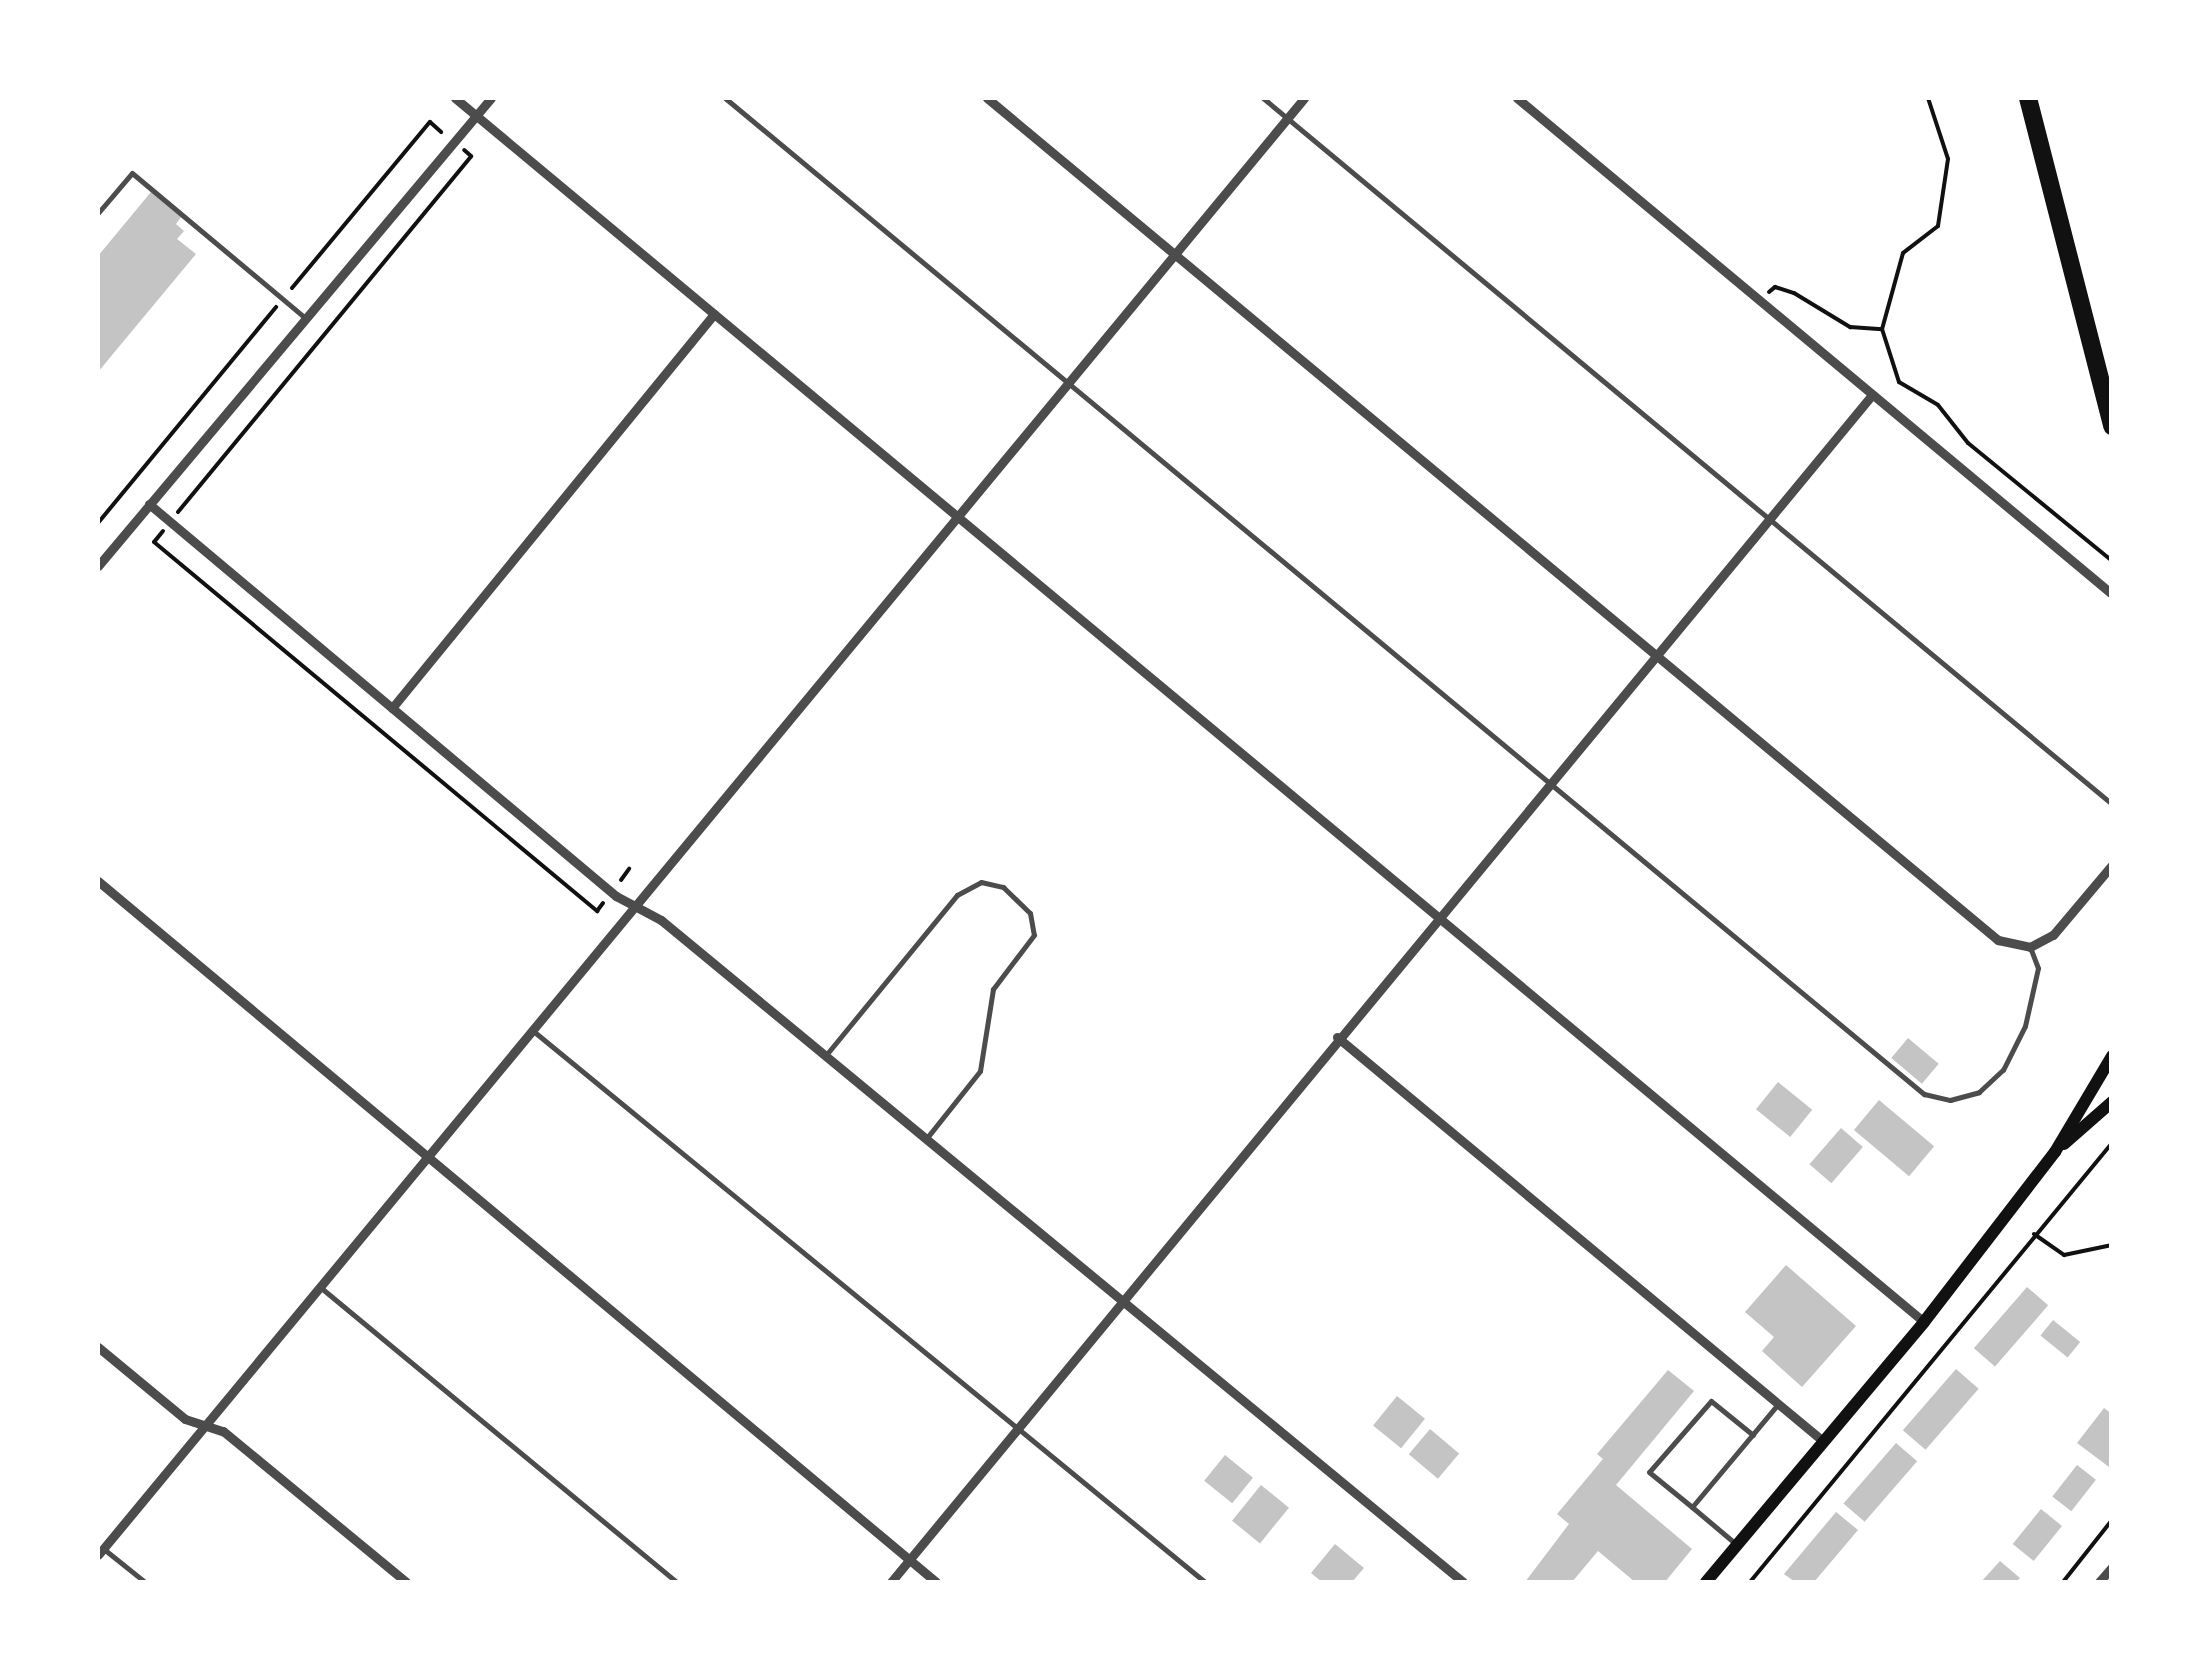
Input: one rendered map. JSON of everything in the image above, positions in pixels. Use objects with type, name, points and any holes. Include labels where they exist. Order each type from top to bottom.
[{"type":"highway","points":[[2028,98],[2112,426]]},
{"type":"main road","points":[[1706,1582],[1924,1322],[2055,1152],[2112,1056]]},
{"type":"main road","points":[[2055,1152],[2112,1102]]},
{"type":"street","points":[[454,98],[1924,1322]]},
{"type":"street","points":[[98,566],[451,139],[492,98]]},
{"type":"street","points":[[987,98],[1998,940],[2030,948],[2053,935],[2112,865]]},
{"type":"street","points":[[100,1552],[1304,98]]},
{"type":"street","points":[[1517,98],[2112,594]]},
{"type":"street","points":[[392,708],[714,314]]},
{"type":"street","points":[[891,1582],[1337,1036],[1872,396]]},
{"type":"street","points":[[149,504],[611,892],[635,905],[826,1055],[1463,1582]]},
{"type":"street","points":[[98,881],[936,1582]]},
{"type":"street","points":[[1337,1036],[1823,1441]]},
{"type":"street","points":[[98,1347],[185,1419],[223,1431],[406,1582]]},
{"type":"street","points":[[2098,1582],[2112,1567]]},
{"type":"lane","points":[[725,98],[1924,1094],[1950,1100],[1979,1092],[2003,1070],[2025,1026],[2038,968],[2030,948]]},
{"type":"lane","points":[[1263,98],[1767,522],[2112,804]]},
{"type":"lane","points":[[98,213],[132,172],[303,316]]},
{"type":"lane","points":[[826,1055],[957,895],[982,882],[1003,887],[1030,913],[1034,935],[993,989],[980,1071],[926,1139]]},
{"type":"lane","points":[[532,1030],[1205,1582]]},
{"type":"lane","points":[[320,1287],[678,1582]]},
{"type":"lane","points":[[1738,1545],[1649,1472],[1711,1401],[1753,1434]]},
{"type":"lane","points":[[1692,1507],[1778,1404]]},
{"type":"lane","points":[[100,1552],[145,1582]]},
{"type":"path","points":[[1928,98],[1948,159],[1938,226],[1903,253],[1882,329],[1899,382],[1938,405],[1968,443],[2112,561]]},
{"type":"path","points":[[98,523],[430,122],[472,156],[154,542],[597,912],[629,869]]},
{"type":"path","points":[[1759,301],[1775,287],[1850,327],[1882,329]]},
{"type":"path","points":[[1750,1582],[2112,1142]]},
{"type":"path","points":[[2034,1234],[2064,1255],[2112,1245]]},
{"type":"path","points":[[2063,1582],[2112,1520]]},
{"type":"building","points":[[151,192],[181,217],[176,224],[184,231],[177,239],[196,254],[98,372],[98,256]]},
{"type":"building","points":[[1908,1038],[1939,1064],[1922,1084],[1891,1058]]},
{"type":"building","points":[[1778,1082],[1812,1110],[1790,1137],[1756,1109]]},
{"type":"building","points":[[1879,1100],[1934,1146],[1909,1176],[1854,1130]]},
{"type":"building","points":[[1841,1128],[1863,1147],[1831,1183],[1810,1164]]},
{"type":"building","points":[[1786,1265],[1856,1326],[1802,1387],[1762,1351],[1774,1337],[1745,1312]]},
{"type":"building","points":[[2027,1287],[2048,1305],[1995,1367],[1974,1348]]},
{"type":"building","points":[[2053,1320],[2080,1342],[2068,1358],[2040,1336]]},
{"type":"building","points":[[1956,1369],[1979,1389],[1926,1450],[1903,1430]]},
{"type":"building","points":[[1668,1370],[1694,1391],[1616,1485],[1692,1549],[1665,1582],[1635,1582],[1598,1551],[1572,1582],[1525,1582],[1569,1524],[1557,1514],[1603,1459],[1597,1454]]},
{"type":"building","points":[[1397,1396],[1425,1419],[1401,1448],[1373,1426]]},
{"type":"building","points":[[2104,1408],[2112,1414],[2109,1467],[2077,1443]]},
{"type":"building","points":[[1430,1429],[1459,1453],[1438,1479],[1409,1454]]},
{"type":"building","points":[[1896,1443],[1917,1461],[1865,1522],[1844,1503]]},
{"type":"building","points":[[1225,1455],[1253,1478],[1232,1503],[1204,1481]]},
{"type":"building","points":[[2077,1465],[2096,1480],[2071,1511],[2052,1497]]},
{"type":"building","points":[[1261,1485],[1289,1508],[1260,1543],[1232,1521]]},
{"type":"building","points":[[2041,1509],[2062,1526],[2034,1561],[2013,1544]]},
{"type":"building","points":[[1836,1512],[1858,1530],[1814,1582],[1795,1582],[1784,1574]]},
{"type":"building","points":[[1335,1544],[1364,1568],[1352,1582],[1322,1582],[1311,1573]]},
{"type":"building","points":[[2000,1561],[2020,1578],[2016,1582],[1981,1582]]}]
